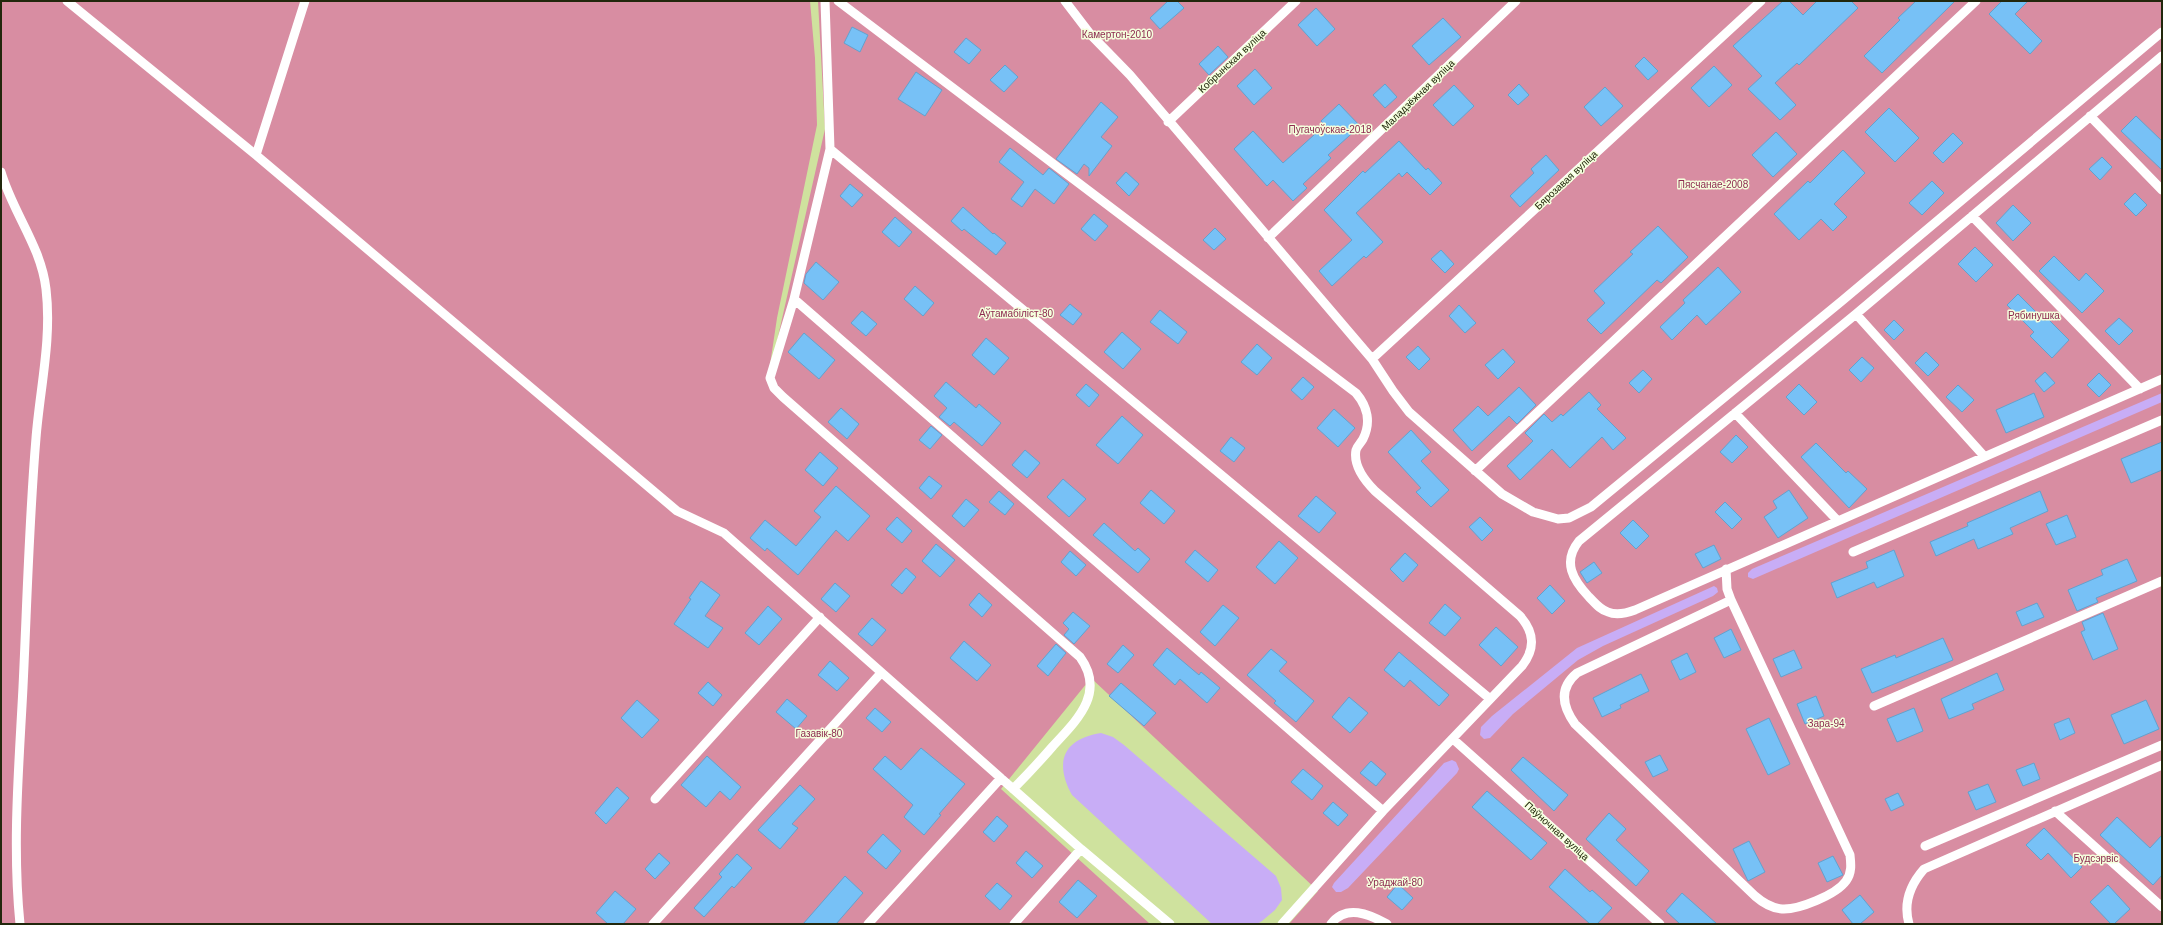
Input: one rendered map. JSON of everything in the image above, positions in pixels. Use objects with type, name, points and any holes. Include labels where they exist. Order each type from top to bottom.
[{"type":"lane","points":[[67,1],[256,155],[677,511],[719,530],[820,617],[881,673],[1081,849],[1170,924]]},
{"type":"lane","points":[[256,155],[305,1]]},
{"type":"lane","points":[[825,1],[830,149],[794,299],[770,378],[774,388],[1080,657],[1086,664],[1091,682],[1087,703],[1073,724],[1013,789]]},
{"type":"lane","points":[[838,1],[1356,393],[1365,406],[1368,422],[1356,451],[1358,468],[1362,477],[1375,491],[1520,616],[1530,631],[1532,649],[1528,658],[1489,698],[1453,739],[1383,811],[1282,924]]},
{"type":"lane","points":[[1065,1],[1091,35],[1130,76],[1372,359],[1392,391],[1409,412],[1474,471],[1502,494],[1533,512],[1558,520],[1581,514],[1843,300],[2162,32]]},
{"type":"lane","name":"Кобрынская вуліца","points":[[1168,122],[1296,1]]},
{"type":"lane","name":"Маладзёжная вуліца","points":[[1268,238],[1516,1]]},
{"type":"lane","name":"Бярозавая вуліца","points":[[1372,359],[1761,1]]},
{"type":"lane","points":[[1474,471],[1976,1]]},
{"type":"lane","points":[[2162,56],[1856,314],[1579,541],[1570,555],[1571,572],[1580,588],[1599,607],[1614,614],[1635,610],[2162,379]]},
{"type":"lane","points":[[2090,116],[2162,190]]},
{"type":"lane","points":[[830,149],[1489,698]]},
{"type":"lane","points":[[1,172],[8,191],[39,256],[44,272],[48,306],[47,344],[36,437],[15,840],[20,924]]},
{"type":"lane","points":[[1972,216],[2140,388]]},
{"type":"lane","points":[[794,299],[1383,811]]},
{"type":"lane","points":[[1856,314],[1984,456]]},
{"type":"lane","points":[[1735,413],[1838,520]]},
{"type":"lane","points":[[1853,552],[2162,420]]},
{"type":"lane","points":[[1726,569],[1727,589],[1731,600],[1850,855],[1850,872],[1846,881],[1839,888],[1794,908],[1773,907],[1755,896],[1575,724],[1564,705],[1565,686],[1571,678],[1581,670],[1731,600]]},
{"type":"lane","points":[[1874,706],[2162,581]]},
{"type":"lane","points":[[655,799],[820,617]]},
{"type":"lane","points":[[653,924],[881,673]]},
{"type":"lane","name":"Паўночная вуліца","points":[[1453,739],[1660,924]]},
{"type":"lane","points":[[1925,846],[2162,745]]},
{"type":"lane","points":[[1909,924],[1906,904],[1910,890],[1916,878],[1924,869],[2162,765]]},
{"type":"lane","points":[[868,924],[1001,778]]},
{"type":"lane","points":[[2055,811],[2162,907]]},
{"type":"lane","points":[[1014,924],[1081,849]]},
{"type":"lane","points":[[1331,924],[1336,917],[1357,912],[1373,916],[1387,924]]},
{"type":"green space","points":[[1,1],[810,1],[815,58],[817,125],[777,318],[767,385],[825,129],[818,1],[2162,1],[2162,924],[1289,924],[1318,891],[1091,678],[1001,789],[1150,924],[1,924]]},
{"type":"shaded area","points":[[2162,393],[2162,402],[1753,579],[1748,577],[1748,573],[1752,569]]},
{"type":"shaded area","points":[[1714,586],[1717,588],[1718,592],[1713,596],[1603,646],[1578,660],[1513,714],[1490,738],[1484,739],[1480,735],[1481,727],[1492,716],[1577,648]]},
{"type":"shaded area","points":[[1101,733],[1113,737],[1124,745],[1276,876],[1281,888],[1282,900],[1275,910],[1257,924],[1212,924],[1072,795],[1064,772],[1063,762],[1066,754],[1070,747],[1078,741],[1088,736]]},
{"type":"shaded area","points":[[1452,760],[1456,762],[1459,769],[1457,773],[1348,888],[1341,892],[1336,892],[1332,887],[1334,883],[1444,763]]},
{"type":"building","points":[[1168,1],[1177,1],[1184,8],[1160,29],[1150,18]]},
{"type":"building","points":[[1783,1],[1789,1],[1803,15],[1817,1],[1851,1],[1858,8],[1799,65],[1797,63],[1775,83],[1796,105],[1780,120],[1748,89],[1762,76],[1733,46]]},
{"type":"building","points":[[1916,1],[1955,1],[1882,73],[1864,56],[1900,20],[1898,18]]},
{"type":"building","points":[[2002,1],[2028,1],[2015,14],[2042,41],[2030,54],[1989,14]]},
{"type":"building","points":[[1316,8],[1335,29],[1317,46],[1298,25]]},
{"type":"building","points":[[1443,18],[1461,37],[1429,65],[1412,46]]},
{"type":"building","points":[[852,27],[868,35],[860,52],[844,43]]},
{"type":"building","points":[[966,38],[981,50],[969,64],[954,52]]},
{"type":"building","points":[[1218,46],[1228,57],[1209,75],[1199,64]]},
{"type":"building","points":[[1644,57],[1658,71],[1648,80],[1635,66]]},
{"type":"building","points":[[1005,65],[1018,77],[1004,92],[990,80]]},
{"type":"building","points":[[1714,66],[1732,85],[1709,107],[1691,88]]},
{"type":"building","points":[[1255,69],[1272,88],[1254,105],[1237,86]]},
{"type":"building","points":[[916,72],[942,90],[925,116],[898,99]]},
{"type":"building","points":[[1385,84],[1397,97],[1385,108],[1373,95]]},
{"type":"building","points":[[1519,84],[1529,95],[1518,105],[1508,95]]},
{"type":"building","points":[[1454,85],[1474,106],[1453,126],[1433,105]]},
{"type":"building","points":[[1605,87],[1623,106],[1601,126],[1584,107]]},
{"type":"building","points":[[1101,102],[1118,117],[1101,137],[1112,146],[1089,176],[1089,168],[1084,164],[1077,174],[1056,159]]},
{"type":"building","points":[[1339,104],[1360,126],[1328,155],[1331,158],[1303,184],[1307,188],[1293,201],[1273,180],[1267,186],[1234,149],[1253,131],[1283,163],[1325,125],[1321,121]]},
{"type":"building","points":[[1889,108],[1919,138],[1895,162],[1865,132]]},
{"type":"building","points":[[2136,116],[2162,141],[2162,170],[2121,131]]},
{"type":"building","points":[[1776,132],[1797,154],[1773,177],[1752,155]]},
{"type":"building","points":[[1953,133],[1963,143],[1943,163],[1933,153]]},
{"type":"building","points":[[1399,141],[1426,170],[1428,168],[1442,183],[1430,195],[1407,172],[1402,177],[1399,173],[1356,213],[1383,242],[1366,258],[1364,256],[1332,286],[1319,271],[1352,240],[1324,210],[1363,171],[1365,173]]},
{"type":"building","points":[[1010,148],[1043,175],[1049,168],[1069,184],[1054,204],[1035,189],[1022,207],[1011,199],[1024,182],[999,162]]},
{"type":"building","points":[[1843,150],[1865,173],[1834,204],[1847,217],[1833,231],[1821,219],[1799,240],[1774,214],[1808,181],[1810,183]]},
{"type":"building","points":[[1546,155],[1559,170],[1520,207],[1510,196],[1534,173],[1531,169]]},
{"type":"building","points":[[2102,157],[2112,167],[2100,180],[2089,169]]},
{"type":"building","points":[[1126,172],[1139,184],[1129,196],[1116,183]]},
{"type":"building","points":[[1932,181],[1944,193],[1922,215],[1909,203]]},
{"type":"building","points":[[850,184],[863,195],[852,207],[840,196]]},
{"type":"building","points":[[2135,193],[2147,205],[2136,216],[2124,204]]},
{"type":"building","points":[[2013,205],[2031,223],[2013,241],[1996,223]]},
{"type":"building","points":[[963,207],[993,234],[994,233],[1006,243],[996,255],[964,229],[962,231],[951,221]]},
{"type":"building","points":[[1094,214],[1108,226],[1095,241],[1081,229]]},
{"type":"building","points":[[895,217],[912,232],[899,247],[882,232]]},
{"type":"building","points":[[1658,226],[1688,257],[1661,283],[1657,280],[1601,334],[1587,320],[1605,303],[1594,291],[1633,254],[1630,252]]},
{"type":"building","points":[[1215,228],[1226,239],[1214,250],[1203,240]]},
{"type":"building","points":[[1975,247],[1993,265],[1976,282],[1958,264]]},
{"type":"building","points":[[1441,250],[1454,264],[1445,273],[1431,259]]},
{"type":"building","points":[[2054,256],[2079,281],[2086,273],[2104,291],[2082,313],[2039,271]]},
{"type":"building","points":[[816,262],[839,282],[823,300],[804,283],[806,274]]},
{"type":"building","points":[[1718,267],[1741,292],[1706,325],[1697,315],[1672,340],[1660,327],[1685,303],[1683,300]]},
{"type":"building","points":[[915,286],[934,303],[923,316],[904,299]]},
{"type":"building","points":[[2018,294],[2045,321],[2047,318],[2069,340],[2052,358],[2030,336],[2034,332],[2007,305]]},
{"type":"building","points":[[1070,304],[1082,314],[1073,325],[1060,315]]},
{"type":"building","points":[[1459,305],[1476,323],[1465,333],[1449,316]]},
{"type":"building","points":[[1160,310],[1187,332],[1178,344],[1150,322]]},
{"type":"building","points":[[862,311],[877,324],[866,336],[851,323]]},
{"type":"building","points":[[2119,318],[2133,331],[2119,345],[2105,331]]},
{"type":"building","points":[[1894,320],[1904,330],[1894,340],[1884,330]]},
{"type":"building","points":[[1122,332],[1141,349],[1123,369],[1104,352]]},
{"type":"building","points":[[804,333],[835,360],[819,379],[788,352]]},
{"type":"building","points":[[986,338],[1009,358],[994,375],[972,355]]},
{"type":"building","points":[[1257,344],[1272,358],[1257,375],[1241,362]]},
{"type":"building","points":[[1418,346],[1430,359],[1419,370],[1406,357]]},
{"type":"building","points":[[1503,349],[1515,362],[1498,379],[1485,365]]},
{"type":"building","points":[[1926,352],[1939,365],[1928,376],[1915,363]]},
{"type":"building","points":[[1862,357],[1874,368],[1861,382],[1849,370]]},
{"type":"building","points":[[1643,370],[1652,379],[1639,393],[1629,383]]},
{"type":"building","points":[[2045,372],[2055,383],[2044,392],[2035,381]]},
{"type":"building","points":[[2099,373],[2111,385],[2099,397],[2087,385]]},
{"type":"building","points":[[1303,377],[1314,387],[1302,400],[1291,390]]},
{"type":"building","points":[[946,382],[976,408],[979,404],[1001,423],[982,446],[954,422],[950,426],[939,417],[947,408],[934,396]]},
{"type":"building","points":[[1086,384],[1099,395],[1089,407],[1076,395]]},
{"type":"building","points":[[1799,384],[1817,402],[1804,415],[1786,397]]},
{"type":"building","points":[[1958,385],[1974,400],[1962,412],[1946,397]]},
{"type":"building","points":[[1519,387],[1536,405],[1517,424],[1509,416],[1472,451],[1453,430],[1478,406],[1488,416]]},
{"type":"building","points":[[1589,392],[1601,405],[1597,409],[1626,438],[1613,450],[1602,437],[1570,468],[1552,449],[1520,480],[1507,466],[1533,441],[1525,433],[1544,414],[1552,422],[1561,414],[1563,416]]},
{"type":"building","points":[[2034,393],[2044,417],[2006,433],[1996,410]]},
{"type":"building","points":[[841,408],[859,424],[847,439],[828,422]]},
{"type":"building","points":[[1334,409],[1355,428],[1338,447],[1317,428]]},
{"type":"building","points":[[1122,416],[1143,435],[1118,464],[1096,445]]},
{"type":"building","points":[[931,426],[942,435],[930,449],[919,440]]},
{"type":"building","points":[[1411,430],[1431,452],[1421,461],[1449,490],[1431,507],[1416,492],[1421,488],[1388,452]]},
{"type":"building","points":[[1736,435],[1748,447],[1732,463],[1720,452]]},
{"type":"building","points":[[1231,437],[1245,448],[1234,462],[1220,451]]},
{"type":"building","points":[[2162,442],[2162,470],[2131,483],[2121,459]]},
{"type":"building","points":[[1816,443],[1846,473],[1848,471],[1867,489],[1849,508],[1801,457]]},
{"type":"building","points":[[1025,450],[1040,463],[1027,478],[1012,465]]},
{"type":"building","points":[[820,452],[838,468],[823,486],[805,470]]},
{"type":"building","points":[[929,476],[942,486],[931,499],[919,488]]},
{"type":"building","points":[[1063,479],[1086,499],[1069,517],[1047,497]]},
{"type":"building","points":[[836,486],[870,516],[848,541],[836,530],[798,575],[767,548],[765,551],[750,538],[765,520],[796,546],[821,517],[814,511]]},
{"type":"building","points":[[1151,490],[1175,511],[1164,524],[1140,503]]},
{"type":"building","points":[[1789,490],[1808,518],[1778,538],[1764,517],[1777,508],[1773,501]]},
{"type":"building","points":[[999,491],[1014,504],[1005,515],[989,502]]},
{"type":"building","points":[[2040,491],[2048,511],[2010,528],[2013,534],[1978,549],[1974,539],[1936,556],[1930,542],[1968,526],[1967,523]]},
{"type":"building","points":[[1316,496],[1336,513],[1319,533],[1298,516]]},
{"type":"building","points":[[966,499],[979,510],[964,527],[952,516]]},
{"type":"building","points":[[1725,502],[1742,519],[1732,529],[1715,512]]},
{"type":"building","points":[[2067,515],[2076,537],[2056,545],[2046,524]]},
{"type":"building","points":[[897,517],[912,531],[902,543],[886,529]]},
{"type":"building","points":[[1480,517],[1493,530],[1482,541],[1469,527]]},
{"type":"building","points":[[1633,520],[1649,536],[1636,549],[1620,533]]},
{"type":"building","points":[[1104,523],[1135,551],[1138,548],[1150,559],[1138,573],[1093,535]]},
{"type":"building","points":[[1279,541],[1298,558],[1275,584],[1256,567]]},
{"type":"building","points":[[936,544],[955,560],[940,577],[922,561]]},
{"type":"building","points":[[1714,545],[1721,559],[1703,568],[1695,554]]},
{"type":"building","points":[[1195,550],[1218,570],[1208,582],[1185,562]]},
{"type":"building","points":[[1894,550],[1904,576],[1877,588],[1874,582],[1837,598],[1831,583],[1868,568],[1866,562]]},
{"type":"building","points":[[1070,551],[1086,565],[1076,576],[1061,562]]},
{"type":"building","points":[[1405,553],[1418,565],[1403,582],[1390,569]]},
{"type":"building","points":[[2127,559],[2137,581],[2096,598],[2098,602],[2077,611],[2068,590],[2103,575],[2101,570]]},
{"type":"building","points":[[1594,562],[1602,573],[1587,583],[1580,572]]},
{"type":"building","points":[[906,568],[916,577],[902,594],[891,585]]},
{"type":"building","points":[[701,581],[720,595],[705,616],[723,628],[708,648],[674,624]]},
{"type":"building","points":[[835,583],[850,596],[836,612],[821,599]]},
{"type":"building","points":[[1550,585],[1565,601],[1552,614],[1537,598]]},
{"type":"building","points":[[979,593],[992,605],[982,617],[969,605]]},
{"type":"building","points":[[2037,603],[2044,617],[2022,626],[2016,612]]},
{"type":"building","points":[[1445,604],[1461,618],[1445,636],[1429,623]]},
{"type":"building","points":[[1223,605],[1239,618],[1215,646],[1200,632]]},
{"type":"building","points":[[768,606],[782,619],[759,645],[745,633]]},
{"type":"building","points":[[1073,612],[1090,626],[1074,644],[1064,635],[1069,629],[1063,623]]},
{"type":"building","points":[[2103,613],[2118,649],[2093,660],[2081,632],[2085,630],[2082,622]]},
{"type":"building","points":[[872,618],[886,630],[872,646],[858,634]]},
{"type":"building","points":[[1496,627],[1518,647],[1501,666],[1479,645]]},
{"type":"building","points":[[1731,629],[1741,650],[1724,658],[1714,638]]},
{"type":"building","points":[[1943,638],[1953,660],[1872,693],[1861,669],[1895,655],[1896,658]]},
{"type":"building","points":[[964,641],[991,665],[977,681],[950,658]]},
{"type":"building","points":[[1056,644],[1066,653],[1048,676],[1037,666]]},
{"type":"building","points":[[1123,645],[1134,655],[1118,673],[1107,664]]},
{"type":"building","points":[[1167,648],[1199,675],[1201,672],[1220,688],[1207,703],[1180,679],[1175,685],[1153,665]]},
{"type":"building","points":[[1271,649],[1287,662],[1279,671],[1314,701],[1296,722],[1274,703],[1276,701],[1247,675]]},
{"type":"building","points":[[1794,650],[1802,668],[1781,677],[1773,659]]},
{"type":"building","points":[[1399,652],[1449,695],[1439,706],[1410,680],[1404,687],[1384,670]]},
{"type":"building","points":[[1687,653],[1696,672],[1680,680],[1671,661]]},
{"type":"building","points":[[830,661],[849,678],[837,691],[818,675]]},
{"type":"building","points":[[1997,673],[2004,690],[1972,704],[1974,709],[1949,719],[1941,699]]},
{"type":"building","points":[[1641,674],[1649,691],[1620,705],[1621,708],[1602,717],[1593,698]]},
{"type":"building","points":[[708,682],[722,695],[713,706],[698,693]]},
{"type":"building","points":[[1121,683],[1156,713],[1144,726],[1109,696]]},
{"type":"building","points":[[1816,696],[1824,716],[1805,724],[1797,704]]},
{"type":"building","points":[[1349,697],[1368,713],[1350,733],[1332,717]]},
{"type":"building","points":[[787,699],[807,716],[796,729],[776,712]]},
{"type":"building","points":[[637,700],[659,720],[642,738],[621,718]]},
{"type":"building","points":[[2146,700],[2159,729],[2124,744],[2111,715]]},
{"type":"building","points":[[875,708],[891,722],[882,732],[866,718]]},
{"type":"building","points":[[1914,708],[1923,731],[1897,742],[1887,719]]},
{"type":"building","points":[[1769,718],[1790,764],[1768,775],[1746,729]]},
{"type":"building","points":[[2069,718],[2075,733],[2060,740],[2054,724]]},
{"type":"building","points":[[921,748],[965,784],[939,814],[941,815],[924,835],[904,817],[913,805],[873,769],[885,756],[901,770]]},
{"type":"building","points":[[1660,755],[1668,770],[1653,777],[1645,762]]},
{"type":"building","points":[[707,756],[741,787],[730,800],[720,791],[706,807],[681,785]]},
{"type":"building","points":[[1523,757],[1568,795],[1554,811],[1511,770]]},
{"type":"building","points":[[1371,761],[1386,774],[1376,786],[1360,773]]},
{"type":"building","points":[[2034,763],[2040,779],[2023,786],[2016,770]]},
{"type":"building","points":[[1303,769],[1323,786],[1312,800],[1291,782]]},
{"type":"building","points":[[1988,784],[1996,802],[1976,810],[1968,792]]},
{"type":"building","points":[[800,785],[815,799],[792,824],[798,828],[780,849],[758,830]]},
{"type":"building","points":[[617,787],[629,798],[606,824],[595,813]]},
{"type":"building","points":[[1487,791],[1547,843],[1531,860],[1472,807]]},
{"type":"building","points":[[1898,793],[1904,805],[1891,811],[1885,799]]},
{"type":"building","points":[[1333,802],[1348,815],[1338,826],[1323,813]]},
{"type":"building","points":[[1609,813],[1626,829],[1616,840],[1649,871],[1636,886],[1586,839]]},
{"type":"building","points":[[997,816],[1008,826],[994,842],[983,832]]},
{"type":"building","points":[[2117,817],[2150,848],[2162,835],[2162,875],[2153,885],[2100,835]]},
{"type":"building","points":[[2044,828],[2082,867],[2071,878],[2048,853],[2041,860],[2026,845]]},
{"type":"building","points":[[883,834],[901,851],[886,869],[867,852]]},
{"type":"building","points":[[1749,841],[1765,872],[1748,881],[1733,849]]},
{"type":"building","points":[[1026,851],[1043,866],[1032,878],[1016,863]]},
{"type":"building","points":[[659,853],[670,863],[655,879],[645,869]]},
{"type":"building","points":[[737,854],[752,868],[734,888],[732,886],[704,917],[694,908],[722,877],[719,874]]},
{"type":"building","points":[[1833,856],[1843,875],[1827,882],[1818,863]]},
{"type":"building","points":[[1565,869],[1590,892],[1592,890],[1612,908],[1597,924],[1590,924],[1549,887]]},
{"type":"building","points":[[845,876],[863,893],[836,924],[803,924]]},
{"type":"building","points":[[1078,880],[1097,896],[1077,918],[1059,902]]},
{"type":"building","points":[[997,883],[1012,896],[1000,910],[985,896]]},
{"type":"building","points":[[1398,884],[1413,898],[1402,910],[1387,897]]},
{"type":"building","points":[[2108,885],[2130,909],[2114,924],[2111,924],[2090,902]]},
{"type":"building","points":[[615,891],[636,909],[623,924],[608,924],[596,913]]},
{"type":"building","points":[[1682,893],[1717,924],[1680,924],[1666,911]]},
{"type":"building","points":[[1860,895],[1874,912],[1860,924],[1853,924],[1842,910]]},
{"type":"park label","name":"Камертон-2010","points":[[1117,34]]},
{"type":"park label","name":"Пугачоўскае-2018","points":[[1330,129]]},
{"type":"park label","name":"Пясчанае-2008","points":[[1713,184]]},
{"type":"park label","name":"Аўтамабіліст-80","points":[[1016,313]]},
{"type":"park label","name":"Рябинушка","points":[[2034,315]]},
{"type":"park label","name":"Зара-94","points":[[1826,723]]},
{"type":"park label","name":"Газавік-80","points":[[819,733]]},
{"type":"park label","name":"Будсэрвіс","points":[[2096,858]]},
{"type":"park label","name":"Ураджай-80","points":[[1395,882]]}]
